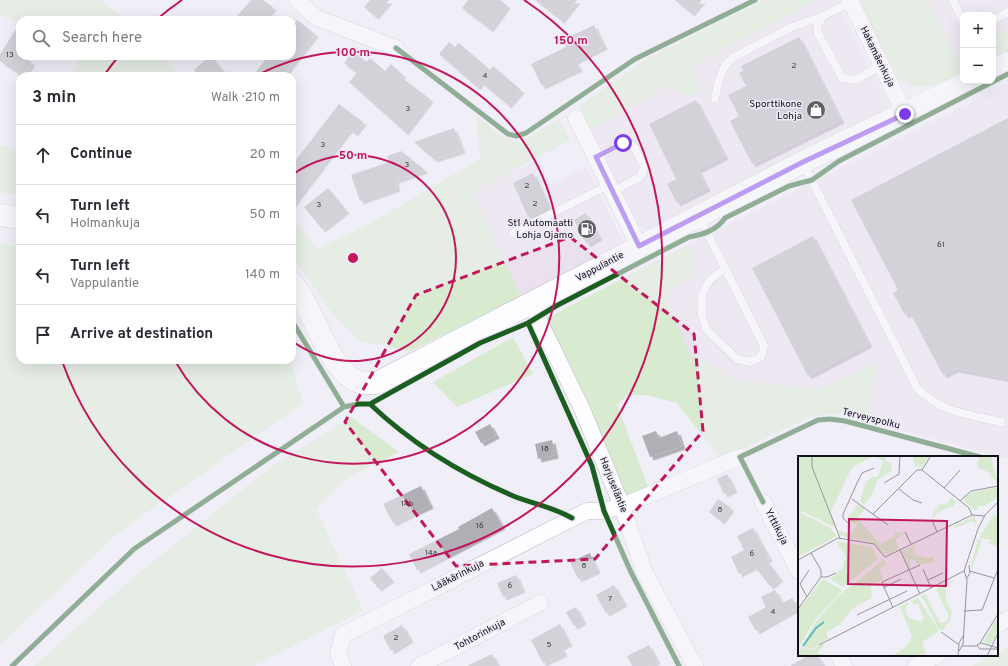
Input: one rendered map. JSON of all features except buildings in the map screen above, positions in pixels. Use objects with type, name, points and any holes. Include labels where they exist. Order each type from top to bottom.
[{"type":"street","points":[[297,0],[317,18],[396,48]]},
{"type":"street","name":"Hakamäenkuja","points":[[850,1],[905,114]]},
{"type":"street","points":[[996,69],[1008,63]]},
{"type":"street","name":"Vappulantie","points":[[296,289],[309,309],[336,362],[352,379],[362,383],[377,383],[803,162],[965,84]]},
{"type":"street","points":[[576,118],[639,246]]},
{"type":"street","points":[[0,215],[16,217]]},
{"type":"street","name":"Harjuseläntie","points":[[531,304],[582,409],[622,506],[644,571],[695,666]]},
{"type":"street","points":[[622,506],[740,457]]},
{"type":"street","name":"Yrttikuja","points":[[763,502],[798,570]]},
{"type":"street","name":"Lääkärinkuja","points":[[343,666],[338,654],[343,635],[586,511],[604,510],[622,506]]},
{"type":"street","name":"Tohtorinkuja","points":[[419,666],[540,603]]},
{"type":"street","points":[[998,625],[1008,620]]},
{"type":"street","points":[[839,656],[844,666]]},
{"type":"street","points":[[916,666],[936,656]]},
{"type":"lane","points":[[953,0],[960,15]]},
{"type":"lane","points":[[715,98],[720,73],[732,58],[792,27],[823,16],[850,1]]},
{"type":"lane","points":[[996,18],[1008,12]]},
{"type":"lane","points":[[823,16],[817,26],[818,33],[842,78],[856,80],[881,65]]},
{"type":"lane","points":[[513,233],[611,188],[641,176],[644,167],[632,144],[628,142],[623,143],[596,157]]},
{"type":"lane","points":[[803,162],[917,388],[929,400],[944,408],[1001,422]]},
{"type":"lane","points":[[699,216],[724,269],[764,346],[761,357],[750,362],[738,359],[706,329],[702,315],[702,295],[709,282],[724,269]]},
{"type":"highlighted area","points":[[570,237],[694,334],[703,431],[595,559],[456,566],[345,422],[416,295]]},
{"type":"shaded area","points":[[819,0],[837,0],[887,100],[887,111],[652,230],[647,230],[638,226],[590,131],[668,85],[689,97],[701,90],[690,67]]},
{"type":"shaded area","points":[[928,0],[1008,0],[1008,30],[996,36],[996,12],[960,12],[960,54],[956,56]]},
{"type":"shaded area","points":[[1008,83],[1008,459],[866,421],[878,363],[818,389],[735,380],[689,353],[665,296],[694,273],[689,244]]},
{"type":"shaded area","points":[[538,159],[550,186],[586,166],[623,240],[623,243],[521,297],[473,192]]},
{"type":"green space","points":[[0,0],[101,0],[120,16],[16,16],[16,23],[0,14]]},
{"type":"green space","points":[[765,0],[819,0],[690,67],[702,90],[689,97],[668,85],[590,131],[579,106],[643,61]]},
{"type":"green space","points":[[857,0],[928,0],[956,56],[960,54],[960,75],[933,86],[913,87],[899,80]]},
{"type":"green space","points":[[1008,30],[1008,52],[996,58],[996,48],[996,36]]},
{"type":"green space","points":[[79,60],[167,60],[177,72],[72,72]]},
{"type":"green space","points":[[476,116],[500,135],[519,143],[559,119],[570,140],[473,192],[521,297],[410,351],[360,341],[332,313],[296,262],[296,222],[317,249],[369,224],[480,159]]},
{"type":"green space","points":[[0,145],[16,150],[16,195],[0,192]]},
{"type":"green space","points":[[0,243],[16,246],[16,364],[291,364],[303,403],[119,532],[0,645]]},
{"type":"green space","points":[[689,244],[694,273],[666,296],[689,353],[735,380],[818,389],[878,363],[866,421],[838,414],[810,417],[721,459],[677,403],[646,395],[627,395],[617,405],[649,489],[623,497],[545,319]]},
{"type":"green space","points":[[513,337],[533,374],[457,407],[433,382]]},
{"type":"green space","points":[[351,417],[399,452],[344,480],[316,509],[363,610],[255,666],[34,666],[122,587],[268,469]]},
{"type":"green space","points":[[1008,648],[1008,666],[972,666],[992,656],[998,656],[998,653]]},
{"type":"cycle path","points":[[396,48],[508,134],[516,136],[526,133],[635,59],[755,0]]},
{"type":"cycle path","points":[[12,666],[134,549],[344,407],[358,404],[370,404],[480,343],[528,323],[556,306],[689,237],[714,229],[725,218],[789,186],[812,180],[839,161],[1008,74]]},
{"type":"cycle path","points":[[528,323],[592,466],[604,511],[630,570],[679,666]]},
{"type":"cycle path","points":[[296,328],[344,407]]},
{"type":"cycle path","points":[[370,404],[402,432],[455,467],[511,495],[557,511],[572,518]]},
{"type":"cycle path","name":"Terveyspolku","points":[[763,502],[740,457],[818,420],[830,419],[845,421],[976,456]]},
{"type":"place","name":"Sporttikone Lohja","points":[[816,110]]},
{"type":"place","name":"St1 Automaatti Lohja Ojamo","points":[[587,229]]},
{"type":"route","points":[[623,143],[596,157],[639,246],[803,162],[905,114]]}]
